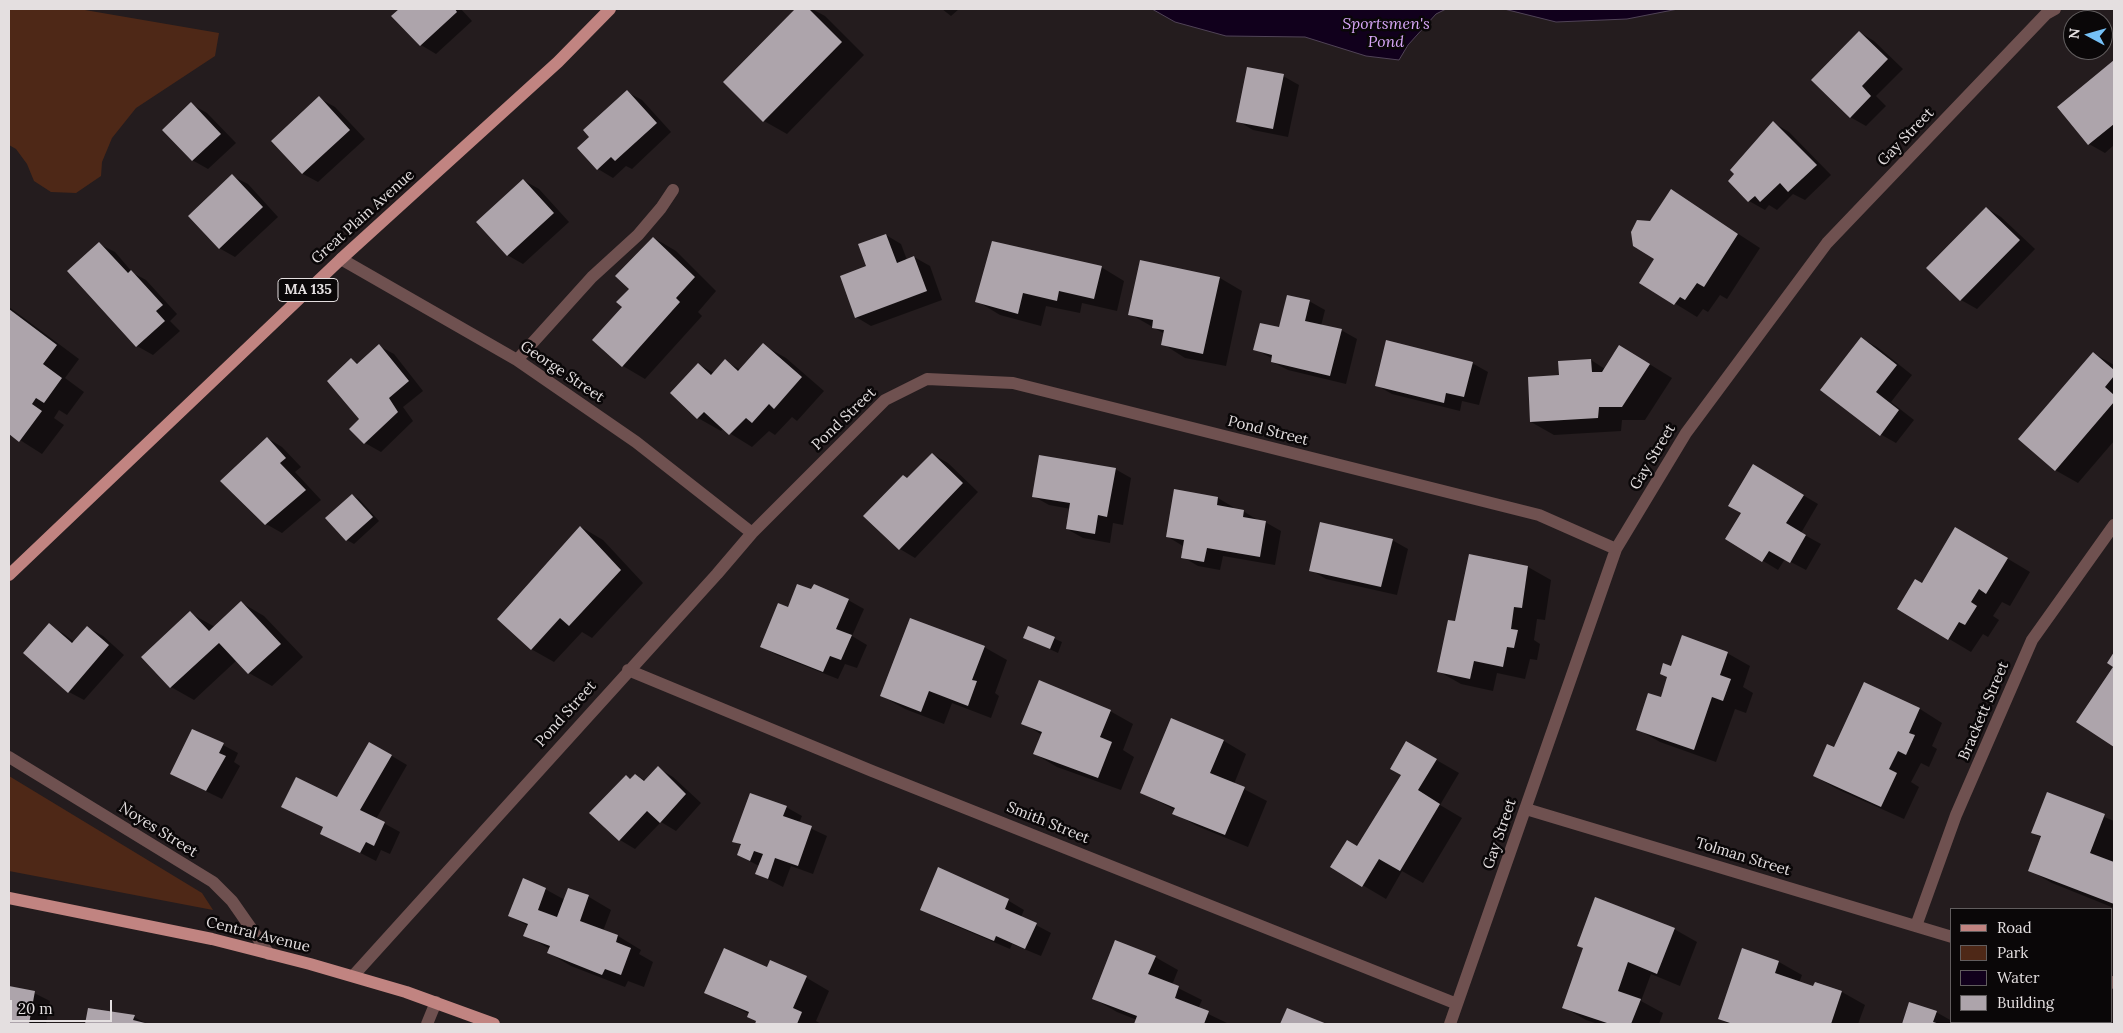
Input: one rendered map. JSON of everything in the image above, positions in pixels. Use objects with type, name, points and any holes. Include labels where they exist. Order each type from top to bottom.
[{"type":"main road","name":"Great Plain Avenue","points":[[9,574],[341,259],[558,62],[610,9]]},
{"type":"main road","name":"Central Avenue","points":[[9,898],[202,937],[269,954],[353,976],[436,1002],[494,1024]]},
{"type":"street","name":"Gay Street","points":[[1450,1024],[1616,549],[1686,433],[1827,242],[2046,14],[2055,9]]},
{"type":"street","points":[[517,360],[592,277],[638,235],[661,208],[673,190]]},
{"type":"street","name":"George Street","points":[[341,259],[517,360],[636,442],[752,533]]},
{"type":"street","name":"Pond Street","points":[[353,976],[752,533],[885,400],[927,378],[1013,383],[1539,516],[1616,549]]},
{"type":"street","name":"Brackett Street","points":[[1916,926],[1956,816],[2032,640],[2114,525]]},
{"type":"street","name":"Smith Street","points":[[628,670],[881,774],[1457,1004]]},
{"type":"street","name":"Noyes Street","points":[[9,756],[213,882],[232,902],[269,954]]},
{"type":"street","name":"Tolman Street","points":[[1526,809],[1950,936]]},
{"type":"street","points":[[427,1024],[436,1002]]},
{"type":"green space","points":[[9,9],[79,9],[219,33],[215,56],[136,108],[112,138],[102,162],[101,176],[76,193],[51,192],[34,181],[27,164],[16,149],[9,145]]},
{"type":"green space","points":[[9,776],[202,893],[213,910],[9,871]]},
{"type":"water","name":"Sportsmen's Pond","points":[[1152,9],[1446,9],[1436,14],[1408,45],[1399,60],[1366,56],[1305,37],[1226,36],[1175,22]]},
{"type":"water","points":[[1504,9],[1678,9],[1627,19],[1556,22]]},
{"type":"building","points":[[399,9],[455,9],[457,12],[420,46],[391,16]]},
{"type":"building","points":[[795,9],[809,9],[842,42],[763,122],[723,82]]},
{"type":"building","points":[[1859,31],[1888,59],[1862,86],[1871,96],[1850,118],[1811,80]]},
{"type":"building","points":[[2114,60],[2114,124],[2088,145],[2057,107]]},
{"type":"building","points":[[1247,67],[1284,74],[1273,129],[1236,122]]},
{"type":"building","points":[[627,90],[657,123],[615,161],[611,157],[597,170],[577,148],[589,137],[583,130]]},
{"type":"building","points":[[319,96],[350,130],[302,174],[271,141]]},
{"type":"building","points":[[191,102],[221,134],[192,161],[162,130]]},
{"type":"building","points":[[1773,121],[1817,165],[1788,192],[1780,183],[1760,202],[1755,196],[1748,202],[1728,181],[1734,174],[1730,170]]},
{"type":"building","points":[[232,174],[263,207],[219,249],[188,216]]},
{"type":"building","points":[[523,179],[554,213],[507,256],[476,222]]},
{"type":"building","points":[[1671,189],[1738,234],[1704,287],[1697,283],[1685,300],[1680,297],[1674,305],[1639,283],[1654,259],[1633,246],[1631,232],[1637,220],[1650,221]]},
{"type":"building","points":[[1986,207],[2020,240],[1960,301],[1926,268]]},
{"type":"building","points":[[886,234],[897,263],[914,256],[927,291],[855,318],[840,276],[866,266],[858,244]]},
{"type":"building","points":[[653,237],[695,277],[676,298],[680,302],[622,367],[592,340],[622,307],[616,302],[629,289],[615,276]]},
{"type":"building","points":[[992,241],[1102,266],[1094,299],[1059,291],[1057,301],[1023,293],[1018,314],[975,302]]},
{"type":"building","points":[[99,242],[128,273],[131,270],[163,305],[156,311],[165,321],[136,347],[67,271]]},
{"type":"building","points":[[1140,260],[1220,277],[1203,354],[1161,345],[1164,330],[1152,328],[1153,320],[1128,315]]},
{"type":"building","points":[[1287,295],[1310,300],[1305,321],[1342,329],[1330,376],[1271,362],[1272,355],[1253,350],[1260,323],[1279,327]]},
{"type":"building","points":[[9,309],[57,345],[43,364],[62,378],[44,403],[36,398],[32,404],[42,411],[19,442],[9,434]]},
{"type":"building","points":[[1861,337],[1897,365],[1876,392],[1899,410],[1880,436],[1820,390]]},
{"type":"building","points":[[1386,340],[1473,362],[1464,397],[1446,393],[1444,403],[1375,386]]},
{"type":"building","points":[[763,343],[802,377],[774,409],[769,404],[752,423],[746,418],[729,435],[704,412],[697,419],[670,393],[698,363],[711,375],[725,359],[738,371]]},
{"type":"building","points":[[379,344],[409,381],[389,398],[398,412],[364,444],[349,429],[359,419],[327,381],[351,358],[357,364]]},
{"type":"building","points":[[1619,345],[1650,364],[1622,407],[1599,407],[1598,418],[1530,422],[1528,377],[1559,375],[1558,361],[1591,359],[1592,372],[1602,372]]},
{"type":"building","points":[[2093,352],[2114,370],[2114,376],[2105,387],[2114,395],[2114,402],[2055,471],[2018,439]]},
{"type":"building","points":[[267,437],[286,458],[280,463],[306,490],[265,525],[220,481]]},
{"type":"building","points":[[932,453],[963,483],[899,550],[863,516],[903,475],[907,478]]},
{"type":"building","points":[[1039,455],[1116,468],[1107,517],[1098,515],[1095,534],[1066,529],[1070,503],[1032,497]]},
{"type":"building","points":[[1753,464],[1804,495],[1786,523],[1806,535],[1790,563],[1769,551],[1762,562],[1725,539],[1741,513],[1728,506]]},
{"type":"building","points":[[1174,489],[1218,497],[1217,505],[1244,510],[1243,517],[1266,521],[1260,557],[1207,548],[1204,562],[1181,558],[1184,540],[1166,537]]},
{"type":"building","points":[[352,494],[373,517],[346,541],[325,518]]},
{"type":"building","points":[[1320,522],[1393,539],[1381,587],[1309,571]]},
{"type":"building","points":[[580,526],[621,570],[569,626],[560,618],[531,650],[497,619]]},
{"type":"building","points":[[1955,527],[2008,558],[1986,594],[1979,589],[1971,602],[1977,606],[1965,625],[1959,622],[1948,640],[1897,609],[1915,579],[1922,583]]},
{"type":"building","points":[[1469,554],[1528,566],[1522,608],[1514,607],[1511,629],[1518,630],[1514,648],[1507,647],[1503,667],[1474,661],[1470,679],[1437,672],[1448,620],[1455,621]]},
{"type":"building","points":[[797,584],[811,589],[814,584],[849,599],[836,629],[852,635],[841,660],[830,656],[823,672],[760,647],[778,603],[788,607]]},
{"type":"building","points":[[241,601],[281,644],[248,674],[219,643],[170,688],[141,657],[190,611],[209,631]]},
{"type":"building","points":[[910,618],[985,646],[972,680],[977,681],[968,706],[929,691],[921,712],[880,696]]},
{"type":"building","points":[[49,623],[72,643],[87,626],[109,645],[68,693],[23,653]]},
{"type":"building","points":[[1028,626],[1055,637],[1050,649],[1023,638]]},
{"type":"building","points":[[1682,635],[1728,652],[1720,675],[1731,679],[1723,701],[1712,697],[1694,750],[1636,730],[1648,693],[1661,697],[1667,677],[1660,674],[1663,663],[1671,666]]},
{"type":"building","points":[[2114,652],[2114,747],[2076,722],[2113,667],[2107,663]]},
{"type":"building","points":[[1039,680],[1111,710],[1100,737],[1112,742],[1098,778],[1033,754],[1042,732],[1021,724]]},
{"type":"building","points":[[1864,682],[1920,708],[1909,733],[1915,735],[1906,755],[1898,751],[1889,769],[1897,773],[1881,807],[1813,776],[1827,744],[1834,747]]},
{"type":"building","points":[[1171,718],[1224,740],[1210,773],[1245,787],[1225,835],[1172,814],[1175,808],[1140,793]]},
{"type":"building","points":[[192,729],[224,743],[219,753],[226,756],[206,791],[170,774]]},
{"type":"building","points":[[1406,741],[1437,759],[1418,790],[1440,804],[1400,871],[1379,859],[1362,887],[1330,867],[1347,840],[1357,846],[1401,775],[1390,769]]},
{"type":"building","points":[[369,742],[392,755],[360,810],[385,822],[374,846],[366,842],[360,853],[320,834],[323,827],[281,807],[296,777],[337,797]]},
{"type":"building","points":[[658,766],[686,794],[660,823],[647,811],[619,841],[589,813],[626,775],[630,779],[635,774],[644,781]]},
{"type":"building","points":[[2047,792],[2105,814],[2090,853],[2114,862],[2114,904],[2028,871],[2041,836],[2031,833]]},
{"type":"building","points":[[750,793],[787,806],[783,816],[812,826],[798,866],[775,858],[768,879],[755,874],[763,854],[754,851],[750,861],[737,855],[741,844],[732,842]]},
{"type":"building","points":[[938,867],[1009,899],[1005,909],[1037,923],[1025,949],[996,936],[994,941],[920,910]]},
{"type":"building","points":[[523,878],[546,888],[538,910],[557,917],[568,888],[589,895],[580,921],[618,935],[616,942],[631,948],[621,975],[605,969],[602,975],[547,953],[550,946],[523,936],[528,924],[508,916]]},
{"type":"building","points":[[1595,897],[1675,928],[1657,974],[1628,962],[1618,991],[1641,999],[1631,1024],[1610,1024],[1562,1008],[1583,948],[1577,946]]},
{"type":"building","points":[[1115,940],[1156,956],[1148,974],[1179,986],[1175,998],[1209,1011],[1204,1024],[1134,1024],[1137,1016],[1092,999]]},
{"type":"building","points":[[724,948],[767,967],[770,960],[807,976],[793,1008],[802,1012],[797,1024],[755,1024],[756,1021],[747,1017],[749,1012],[704,993]]},
{"type":"building","points":[[1742,948],[1779,961],[1775,973],[1813,986],[1815,982],[1842,991],[1831,1024],[1733,1024],[1718,1019]]},
{"type":"building","points":[[9,986],[35,991],[29,1024],[9,1023]]},
{"type":"building","points":[[1909,1002],[1937,1011],[1933,1022],[1940,1024],[1902,1024]]},
{"type":"building","points":[[88,1008],[135,1015],[133,1020],[149,1024],[85,1024]]},
{"type":"building","points":[[1287,1008],[1327,1024],[1280,1024]]}]
